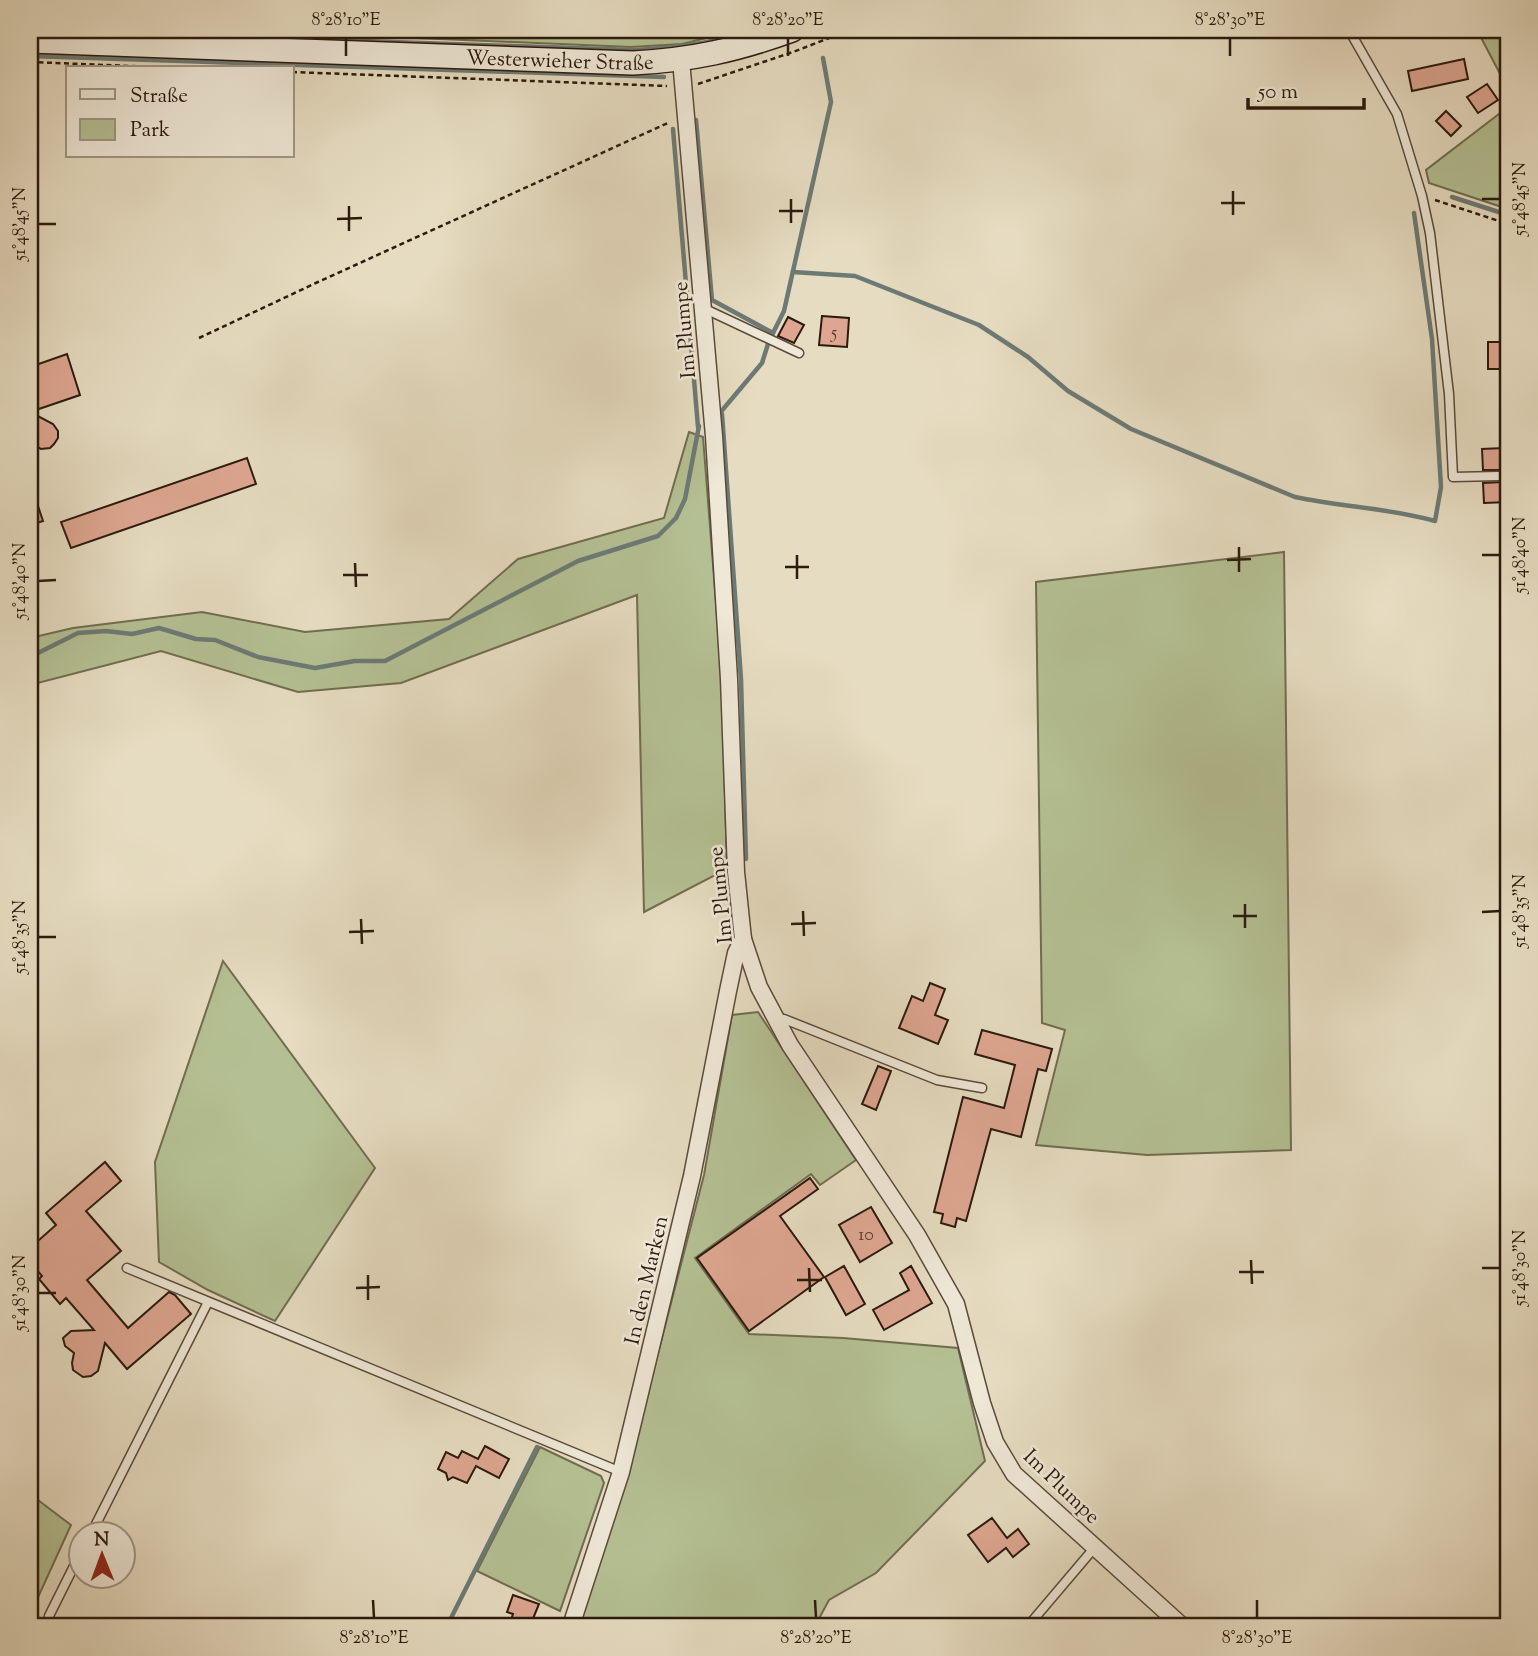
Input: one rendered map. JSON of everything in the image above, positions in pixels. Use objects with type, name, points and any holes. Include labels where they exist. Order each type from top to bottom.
[{"type":"main road","name":"Westerwieher Straße","points":[[30,41],[619,63],[681,60],[736,49],[792,30]]},
{"type":"street","name":"Im Plumpe","points":[[681,60],[714,436],[729,679],[736,872],[743,939],[759,986],[790,1045],[917,1235],[956,1304],[982,1403],[995,1441],[1014,1474],[1182,1626]]},
{"type":"street","name":"In den Marken","points":[[571,1626],[621,1472],[692,1176],[736,953],[743,939]]},
{"type":"street","points":[[728,991],[759,986]]},
{"type":"lane","points":[[1349,30],[1397,114],[1422,196],[1430,233],[1449,394],[1453,477],[1499,476]]},
{"type":"lane","points":[[703,309],[799,354]]},
{"type":"lane","points":[[776,1019],[784,1019],[937,1080],[982,1088]]},
{"type":"lane","points":[[127,1268],[621,1472]]},
{"type":"lane","points":[[98,1520],[208,1302]]},
{"type":"lane","points":[[1028,1626],[1095,1547]]},
{"type":"lane","points":[[49,1616],[66,1582]]},
{"type":"path","points":[[294,72],[682,86],[709,80],[793,52],[850,30]]},
{"type":"path","points":[[30,62],[131,66]]},
{"type":"path","points":[[199,338],[671,122],[685,113]]},
{"type":"path","points":[[1422,196],[1508,224]]},
{"type":"green space","points":[[298,30],[739,30],[682,44],[631,47],[299,33]]},
{"type":"green space","points":[[1477,30],[1508,30],[1508,89]]},
{"type":"green space","points":[[1508,107],[1508,209],[1429,183],[1426,170]]},
{"type":"green space","points":[[689,432],[703,437],[722,680],[727,869],[644,912],[637,595],[401,683],[298,692],[161,651],[30,685],[30,638],[73,628],[202,612],[305,632],[449,619],[518,559],[664,518]]},
{"type":"green space","points":[[1284,552],[1291,1150],[1147,1155],[1036,1145],[1065,1030],[1042,1023],[1036,582]]},
{"type":"green space","points":[[223,961],[375,1168],[275,1321],[208,1290],[159,1262],[155,1162]]},
{"type":"green space","points":[[758,1012],[856,1160],[820,1185],[811,1174],[695,1258],[749,1334],[843,1338],[958,1348],[985,1461],[876,1573],[829,1600],[815,1626],[579,1626],[627,1474],[704,1175],[732,1015]]},
{"type":"green space","points":[[540,1447],[601,1476],[604,1483],[560,1611],[477,1571]]},
{"type":"green space","points":[[30,1494],[66,1521],[66,1536],[35,1604],[30,1600]]},
{"type":"building","points":[[1464,59],[1468,79],[1412,91],[1408,71]]},
{"type":"building","points":[[1487,84],[1498,100],[1478,113],[1467,97]]},
{"type":"building","points":[[1446,111],[1461,126],[1451,136],[1436,121]]},
{"type":"building","points":[[822,316],[849,318],[847,347],[819,345]]},
{"type":"building","points":[[788,317],[804,325],[794,343],[778,336]]},
{"type":"building","points":[[1488,342],[1508,342],[1508,369],[1488,369]]},
{"type":"building","points":[[67,354],[80,395],[30,412],[30,367]]},
{"type":"building","points":[[30,412],[53,424],[58,431],[58,438],[50,448],[41,449],[30,443]]},
{"type":"building","points":[[1503,448],[1503,463],[1508,463],[1508,502],[1484,503],[1483,483],[1502,482],[1505,475],[1500,470],[1483,470],[1482,449]]},
{"type":"building","points":[[247,458],[256,484],[71,548],[61,522]]},
{"type":"building","points":[[32,488],[43,521],[30,525],[30,489]]},
{"type":"building","points":[[930,983],[945,989],[935,1015],[948,1020],[938,1044],[899,1028],[912,996],[923,1001]]},
{"type":"building","points":[[982,1030],[1052,1049],[1046,1071],[1038,1069],[1021,1137],[991,1129],[966,1221],[957,1218],[955,1227],[941,1223],[943,1214],[934,1212],[963,1097],[1004,1108],[1015,1065],[975,1054]]},
{"type":"building","points":[[878,1066],[891,1071],[876,1110],[862,1104]]},
{"type":"building","points":[[105,1162],[121,1181],[86,1211],[121,1251],[87,1280],[128,1328],[169,1292],[175,1295],[191,1314],[127,1369],[105,1343],[98,1371],[83,1377],[73,1370],[74,1353],[65,1346],[63,1338],[71,1331],[94,1330],[66,1298],[60,1304],[39,1279],[42,1276],[30,1262],[30,1248],[56,1225],[46,1213]]},
{"type":"building","points":[[810,1178],[818,1189],[780,1216],[824,1277],[749,1331],[697,1258]]},
{"type":"building","points":[[871,1207],[892,1243],[860,1262],[839,1225]]},
{"type":"building","points":[[844,1266],[865,1304],[846,1315],[825,1277]]},
{"type":"building","points":[[911,1266],[932,1303],[884,1330],[873,1310],[909,1290],[900,1273]]},
{"type":"building","points":[[485,1446],[509,1459],[499,1478],[476,1466],[467,1483],[453,1477],[448,1480],[446,1473],[438,1469],[446,1452],[458,1458],[462,1451],[478,1459]]},
{"type":"building","points":[[992,1518],[1007,1538],[1018,1529],[1029,1544],[1013,1557],[1006,1548],[988,1562],[968,1535]]},
{"type":"building","points":[[513,1595],[539,1604],[530,1626],[509,1626],[513,1614],[507,1612]]},
{"type":"waterway","points":[[83,30],[271,37]]},
{"type":"waterway","points":[[302,39],[634,50],[693,44],[750,30]]},
{"type":"waterway","points":[[30,56],[664,77]]},
{"type":"waterway","points":[[771,337],[784,311],[831,102],[823,58]]},
{"type":"waterway","points":[[696,120],[712,300],[773,333]]},
{"type":"waterway","points":[[673,129],[698,427]]},
{"type":"waterway","points":[[1452,197],[1508,215]]},
{"type":"waterway","points":[[793,272],[855,276],[979,325],[1028,357],[1068,391],[1131,429],[1295,497],[1435,521],[1441,487],[1432,339],[1414,213]]},
{"type":"waterway","points":[[719,414],[762,363],[768,344]]},
{"type":"waterway","points":[[722,414],[741,679],[746,859]]},
{"type":"waterway","points":[[30,657],[78,633],[106,631],[132,634],[159,628],[196,639],[215,640],[258,657],[315,668],[355,661],[385,661],[578,561],[658,536],[676,518],[685,499],[699,426]]},
{"type":"waterway","points":[[447,1626],[537,1447]]}]
